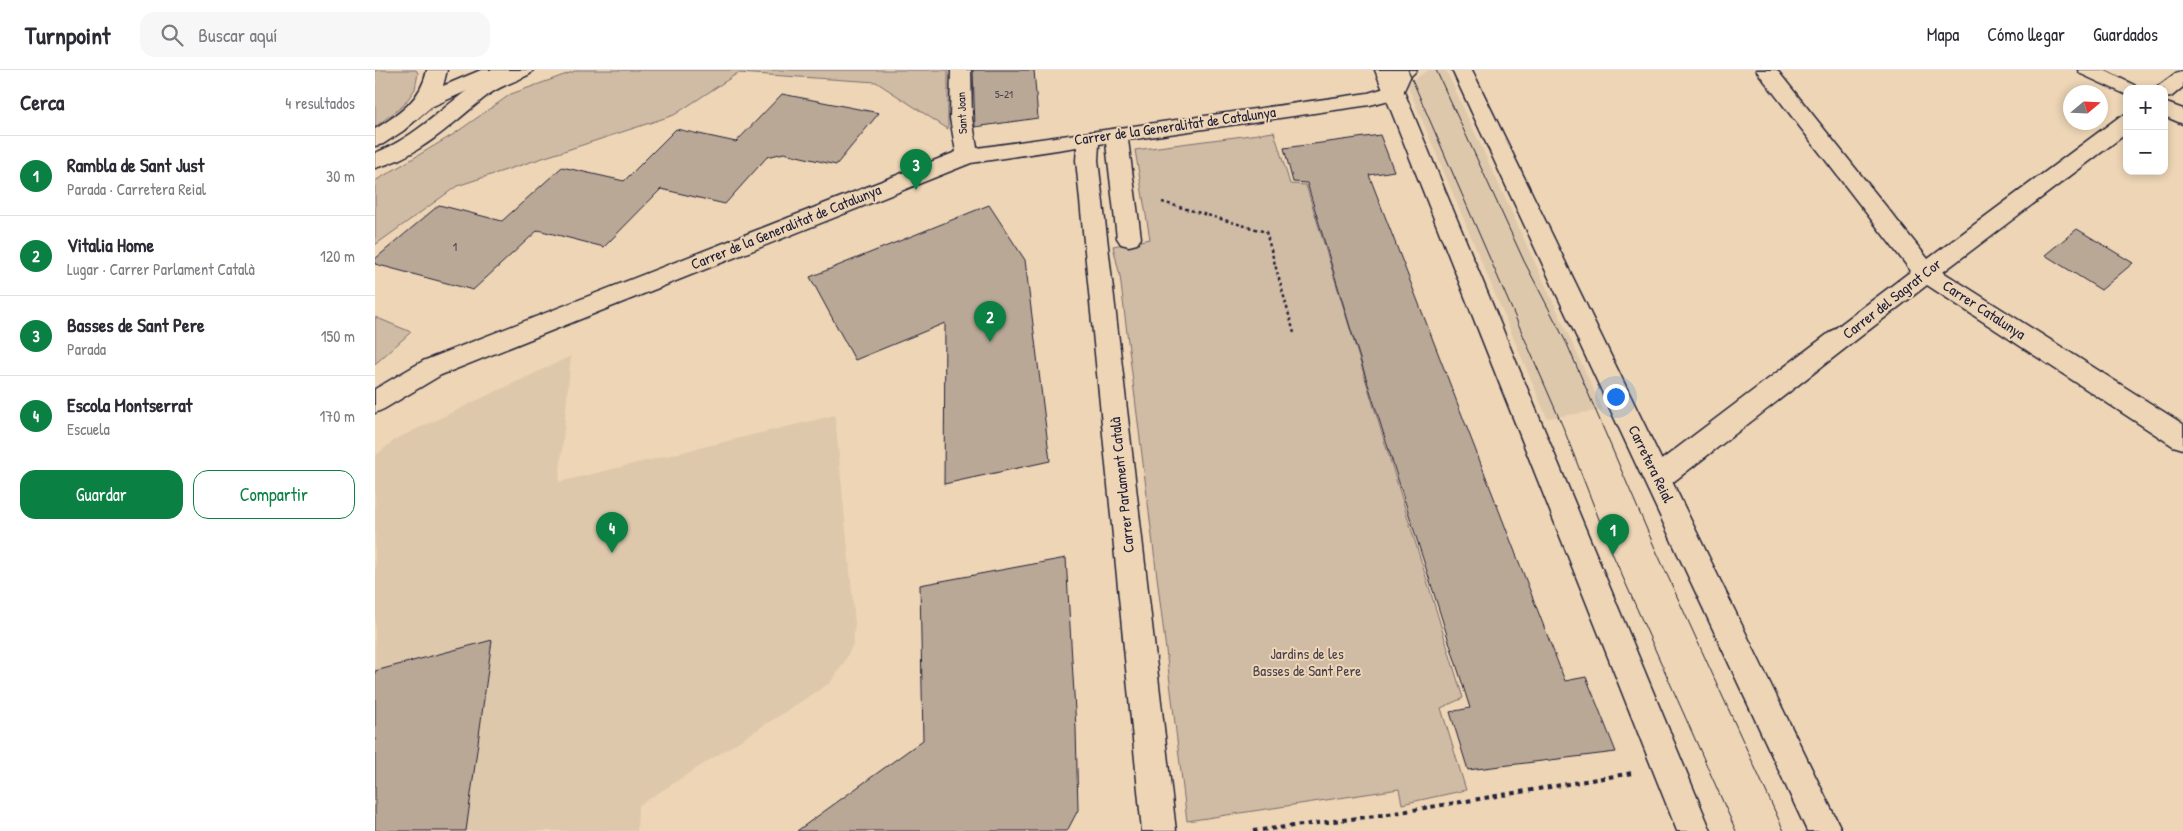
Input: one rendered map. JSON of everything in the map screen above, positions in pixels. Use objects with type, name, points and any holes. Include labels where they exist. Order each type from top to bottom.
[{"type":"main road","points":[[375,139],[407,118],[424,102],[436,82],[437,70]]},
{"type":"main road","points":[[424,102],[499,70]]},
{"type":"main road","points":[[375,161],[402,150],[434,129],[483,89],[523,70]]},
{"type":"main road","name":"Sant Joan","points":[[961,70],[961,118],[967,156]]},
{"type":"main road","name":"Carretera Reial","points":[[1462,70],[1825,831]]},
{"type":"main road","name":"Carrer Catalunya","points":[[1766,70],[1926,273],[2183,438]]},
{"type":"main road","points":[[2088,70],[2123,87]]},
{"type":"main road","points":[[1395,77],[1694,831]]},
{"type":"main road","name":"Carrer de la Generalitat de Catalunya","points":[[375,402],[431,368],[967,156],[1370,98],[1395,77]]},
{"type":"main road","points":[[2168,89],[2183,77]]},
{"type":"main road","points":[[2168,110],[2183,117]]},
{"type":"main road","name":"Carrer del Sagrat Cor","points":[[1658,478],[2123,125]]},
{"type":"main road","points":[[1116,134],[1129,238]]},
{"type":"main road","name":"Carrer Parlament Català","points":[[1088,138],[1088,170],[1159,831]]},
{"type":"path","points":[[1162,202],[1266,232],[1294,333]]},
{"type":"path","points":[[1253,831],[1383,815],[1668,768]]},
{"type":"shaded area","points":[[1428,70],[1446,70],[1603,410],[1547,418],[1407,84]]},
{"type":"shaded area","points":[[571,356],[559,482],[835,415],[855,623],[853,644],[843,665],[830,683],[638,806],[637,831],[375,831],[375,456],[396,439]]},
{"type":"green space","points":[[375,70],[416,70],[418,73],[415,89],[403,106],[375,127]]},
{"type":"green space","points":[[578,70],[948,70],[948,129],[876,82],[738,73],[674,115],[457,186],[375,245],[375,181],[454,134],[511,94]]},
{"type":"green space","name":"Jardins de les Basses de Sant Pere","points":[[1274,132],[1290,184],[1306,185],[1463,698],[1441,708],[1466,790],[1402,804],[1399,789],[1187,821],[1120,276],[1113,246],[1150,239],[1135,150]]},
{"type":"green space","points":[[375,317],[411,332],[375,364]]},
{"type":"building","points":[[973,70],[1034,70],[1038,118],[975,127]]},
{"type":"building","points":[[782,94],[879,113],[836,165],[784,153],[767,157],[725,204],[661,189],[604,247],[538,230],[473,290],[375,264],[375,259],[439,205],[502,221],[562,167],[624,181],[676,129],[736,142]]},
{"type":"building","points":[[1380,135],[1394,171],[1369,175],[1565,681],[1586,677],[1616,752],[1468,770],[1450,712],[1470,708],[1350,327],[1307,183],[1293,182],[1284,148]]},
{"type":"building","points":[[989,205],[1025,260],[1050,461],[944,484],[945,323],[855,360],[810,277]]},
{"type":"building","points":[[2077,229],[2133,263],[2101,290],[2045,255]]},
{"type":"building","points":[[1066,558],[1076,728],[1078,810],[1067,831],[797,831],[923,740],[920,585]]},
{"type":"building","points":[[492,640],[466,831],[375,831],[375,671]]},
{"type":"tram line","points":[[1408,70],[1563,427],[1613,555],[1736,831]]},
{"type":"tram line","points":[[1436,70],[1524,261],[1567,344],[1654,546],[1784,831]]},
{"type":"place","name":"Basses de Sant Pere","points":[[916,190]]},
{"type":"place","name":"Vitalia Home","points":[[990,342]]},
{"type":"place","name":"Escola Montserrat","points":[[612,553]]},
{"type":"place","name":"Rambla de Sant Just","points":[[1613,555]]}]
